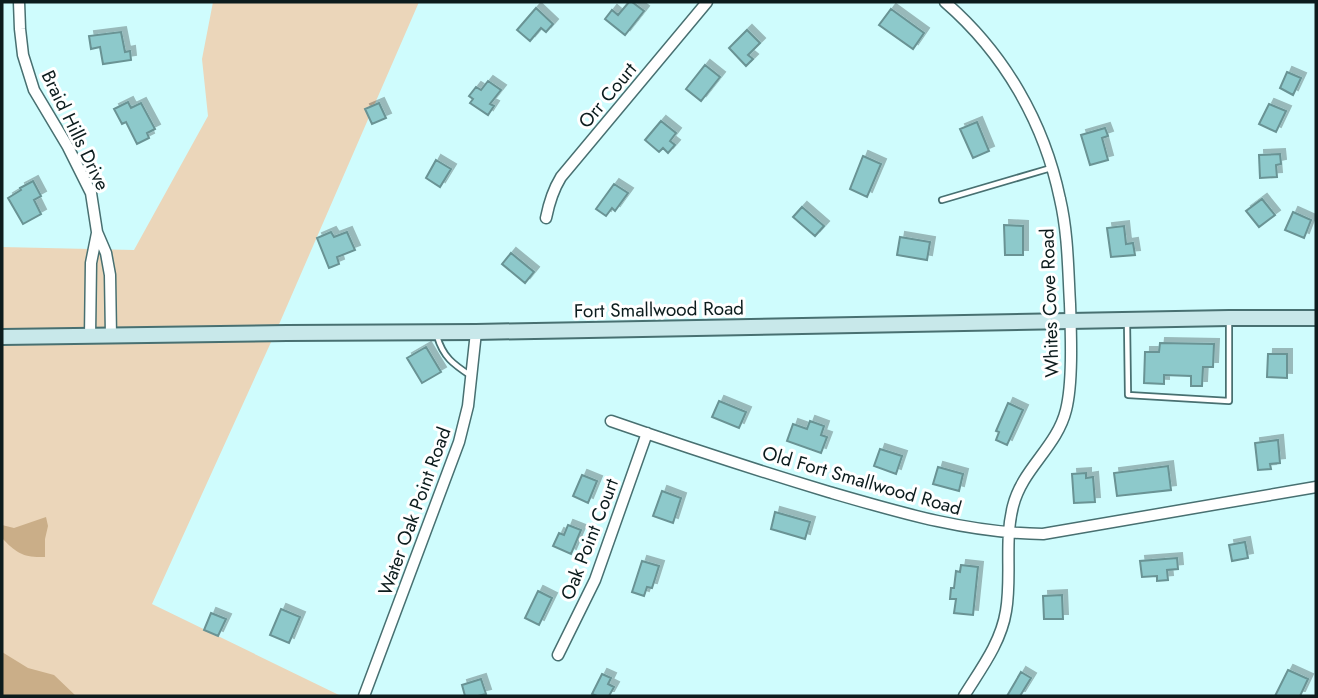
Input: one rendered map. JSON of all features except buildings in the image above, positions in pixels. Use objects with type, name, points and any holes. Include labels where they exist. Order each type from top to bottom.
[{"type":"main road","name":"Fort Smallwood Road","points":[[2,337],[1316,318]]},
{"type":"street","name":"Braid Hills Drive","points":[[19,2],[23,55],[34,90],[68,147],[91,193],[97,232],[106,253],[110,275],[111,336]]},
{"type":"street","name":"Orr Court","points":[[547,218],[549,202],[561,177],[707,2]]},
{"type":"street","name":"Whites Cove Road","points":[[945,2],[975,30],[995,54],[1030,110],[1052,167],[1060,199],[1071,320],[1070,381],[1066,411],[1055,437],[1018,491],[1008,533],[1006,610],[1003,624],[990,653],[964,696]]},
{"type":"street","name":"Braid Hills Drive","points":[[90,335],[91,263],[97,232]]},
{"type":"street","name":"Water Oak Point Road","points":[[364,696],[459,442],[468,407],[476,332]]},
{"type":"street","name":"Old Fort Smallwood Road","points":[[611,421],[890,510],[959,526],[1008,533],[1043,534],[1316,487]]},
{"type":"street","name":"Oak Point Court","points":[[558,655],[595,580],[646,433]]},
{"type":"lane","points":[[942,200],[1052,167]]},
{"type":"lane","points":[[1127,320],[1128,395],[1229,401],[1229,318]]},
{"type":"lane","points":[[436,332],[441,349],[447,357],[472,376]]},
{"type":"shaded area","points":[[213,2],[419,2],[277,329],[152,604],[341,696],[2,696],[2,247],[134,250],[208,116],[202,59]]},
{"type":"shaded area","points":[[46,517],[48,526],[45,557],[21,554],[2,538],[2,525],[14,528]]},
{"type":"shaded area","points":[[2,652],[28,668],[54,675],[76,696],[2,696]]}]
